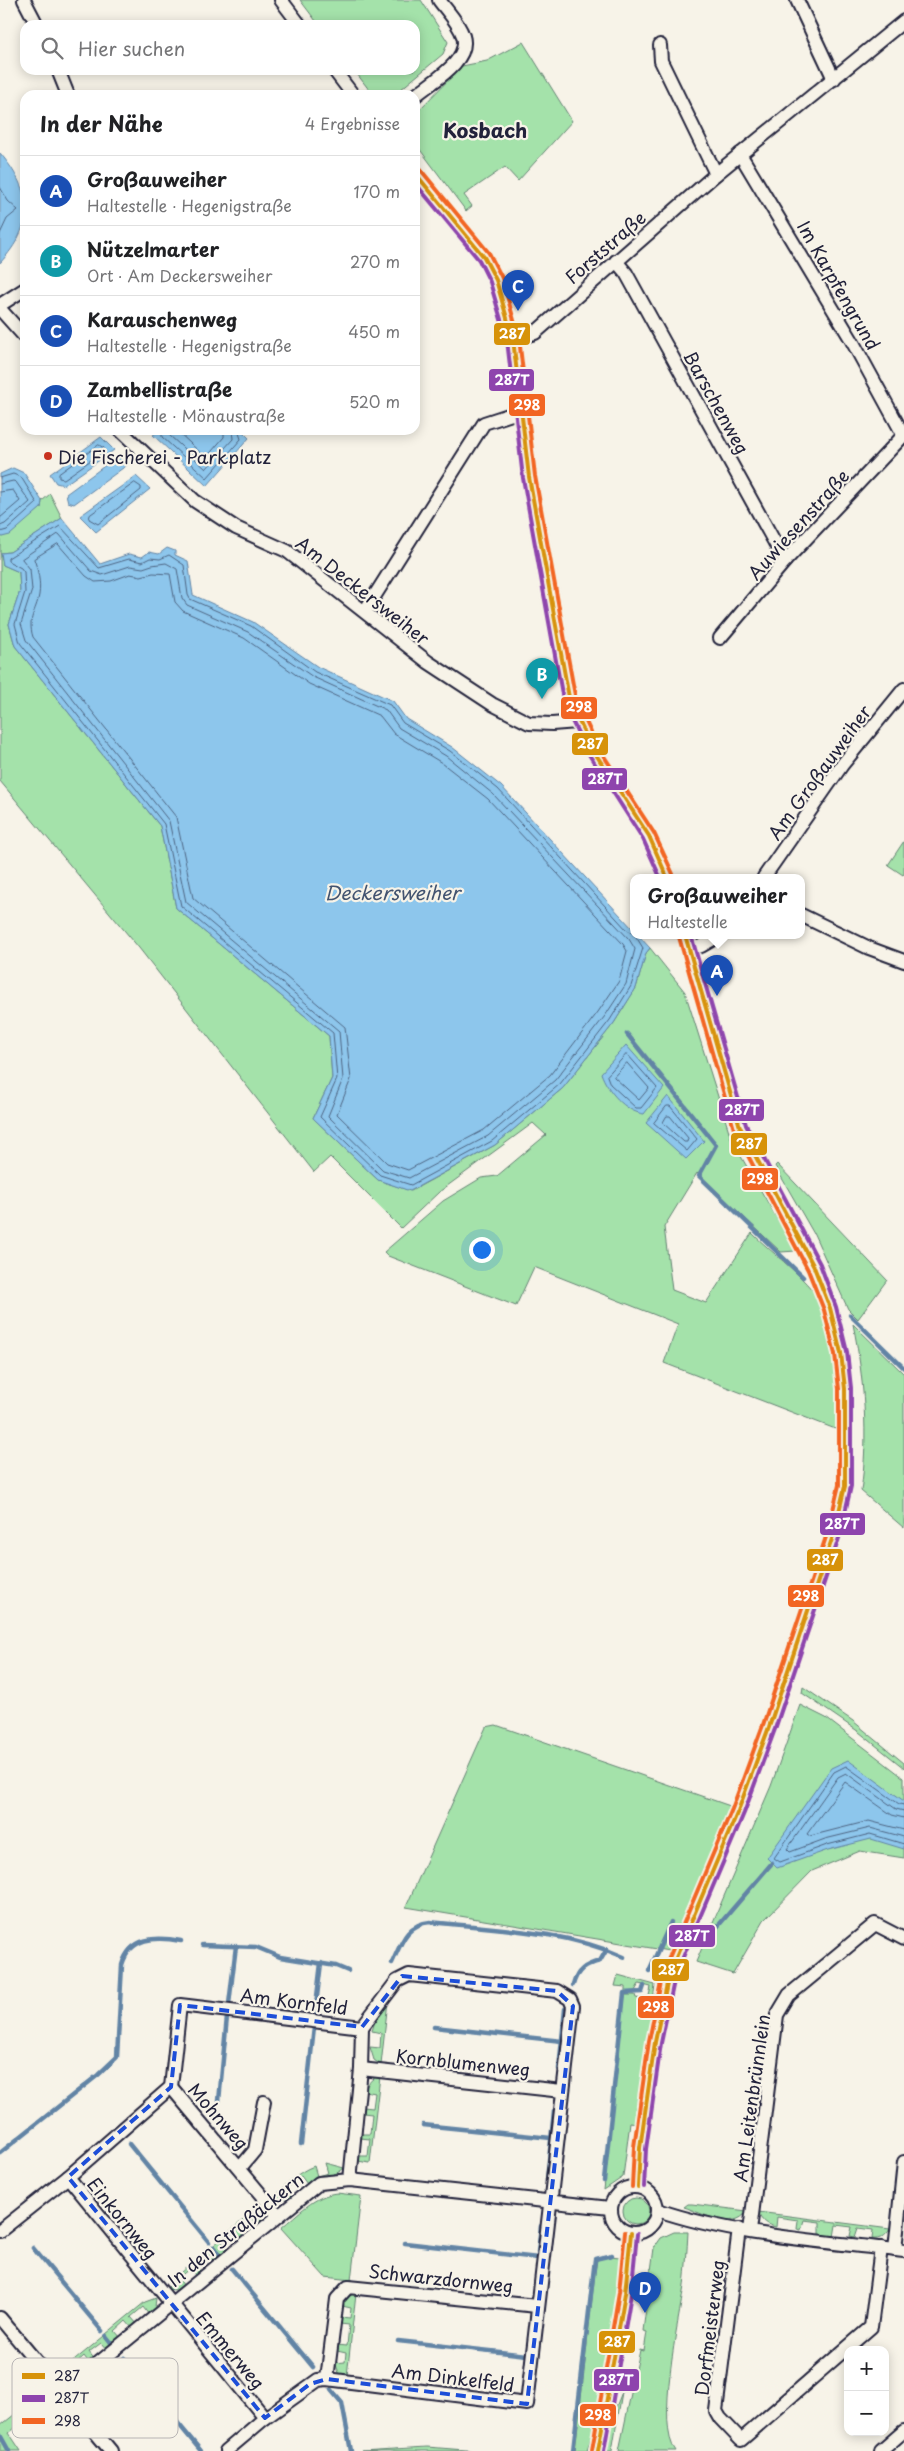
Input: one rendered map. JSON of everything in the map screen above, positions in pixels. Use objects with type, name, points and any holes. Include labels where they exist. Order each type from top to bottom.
[{"type":"street","points":[[24,0],[34,20]]},
{"type":"street","points":[[281,0],[296,20]]},
{"type":"street","points":[[420,92],[454,63],[463,51],[464,44],[461,32],[439,0]]},
{"type":"street","points":[[796,0],[834,79]]},
{"type":"street","name":"Forststraße","points":[[513,339],[535,333],[716,174],[904,21]]},
{"type":"street","points":[[660,44],[661,62],[716,174]]},
{"type":"street","points":[[60,75],[66,90]]},
{"type":"street","points":[[338,75],[349,90]]},
{"type":"street","name":"Im Karpfengrund","points":[[740,154],[846,330],[904,436]]},
{"type":"street","points":[[420,179],[484,257],[499,290],[513,339],[541,556],[570,704],[592,750],[649,836],[666,874]]},
{"type":"street","name":"Barschenweg","points":[[616,261],[626,273],[785,561]]},
{"type":"street","points":[[20,293],[0,307],[20,331]]},
{"type":"street","points":[[364,611],[484,423],[521,411]]},
{"type":"street","name":"Am Deckersweiher","points":[[125,435],[195,502],[236,528],[287,551],[428,662],[492,704],[529,723],[577,722]]},
{"type":"street","name":"Auwiesenstraße","points":[[720,638],[785,561],[904,436]]},
{"type":"street","name":"Am Großauweiher","points":[[766,874],[842,765],[904,689]]},
{"type":"street","points":[[805,917],[869,948],[904,961]]},
{"type":"street","points":[[638,2187],[640,2148],[654,2042],[669,1974],[738,1811],[768,1728],[834,1533],[845,1486],[845,1389],[841,1353],[830,1308],[814,1267],[740,1127],[718,1056],[686,939]]},
{"type":"street","points":[[689,950],[714,939]]},
{"type":"street","name":"Am Leitenbrünnlein","points":[[744,2230],[777,2015],[789,1995],[875,1924],[904,1939]]},
{"type":"street","name":"Am Kornfeld","points":[[171,2088],[180,2005],[362,2027],[402,1976],[423,1976],[557,1991],[570,1999],[573,2006],[562,2091],[552,2201]]},
{"type":"street","points":[[350,2180],[361,2069],[362,2027]]},
{"type":"street","name":"Kornblumenweg","points":[[361,2069],[562,2091]]},
{"type":"street","points":[[0,2232],[68,2177],[171,2088]]},
{"type":"street","name":"Mohnweg","points":[[171,2088],[278,2215]]},
{"type":"street","name":"Mohnweg","points":[[240,2168],[255,2150],[264,2102]]},
{"type":"street","points":[[658,2210],[744,2230],[899,2250],[904,2162]]},
{"type":"street","name":"Einkornweg","points":[[68,2177],[170,2304]]},
{"type":"street","name":"In den Straßäckern","points":[[104,2358],[319,2183],[350,2180],[610,2208]]},
{"type":"street","points":[[638,2187],[650,2193],[655,2200],[658,2210],[656,2220],[650,2227],[642,2232],[631,2233],[618,2226],[610,2208],[619,2193],[627,2188],[638,2187]]},
{"type":"street","name":"Am Dinkelfeld","points":[[226,2451],[310,2384],[327,2379],[526,2404],[537,2306],[552,2201]]},
{"type":"street","name":"Dorfmeisterweg","points":[[744,2230],[716,2411],[720,2418],[741,2440],[871,2327],[881,2248]]},
{"type":"street","points":[[598,2451],[625,2293],[631,2233]]},
{"type":"street","name":"Schwarzdornweg","points":[[327,2379],[337,2299],[348,2287],[537,2306]]},
{"type":"street","name":"Emmerweg","points":[[170,2304],[265,2418]]},
{"type":"street","points":[[0,2318],[34,2358]]},
{"type":"street","points":[[881,2451],[904,2431]]},
{"type":"street","points":[[100,2438],[111,2451]]},
{"type":"highlighted area","points":[[402,1976],[557,1991],[573,2006],[527,2404],[327,2379],[310,2384],[265,2418],[68,2177],[171,2087],[180,2005],[362,2027]]},
{"type":"green space","points":[[300,0],[421,0],[448,42],[443,54],[420,73],[420,20],[315,20]]},
{"type":"green space","points":[[523,42],[572,121],[518,181],[505,167],[464,195],[472,206],[466,211],[420,150],[420,109],[462,66],[487,61]]},
{"type":"green space","points":[[358,75],[418,75],[400,90],[369,90]]},
{"type":"green space","points":[[50,494],[62,518],[10,552],[1,553],[3,565],[19,572],[20,591],[9,624],[15,646],[160,826],[176,908],[329,1036],[332,1078],[313,1118],[378,1180],[411,1191],[495,1145],[563,1088],[614,1023],[636,988],[646,953],[650,948],[685,992],[732,1141],[796,1251],[781,1252],[697,1173],[664,1227],[672,1290],[706,1303],[752,1233],[806,1283],[821,1304],[833,1358],[838,1430],[664,1363],[678,1324],[534,1267],[516,1306],[388,1256],[384,1252],[443,1201],[481,1178],[497,1176],[546,1135],[533,1123],[439,1192],[401,1228],[330,1157],[314,1172],[139,948],[0,781],[0,535],[2,537],[41,508],[42,501]]},
{"type":"green space","points":[[904,841],[904,874],[903,875],[888,865]]},
{"type":"green space","points":[[777,1164],[887,1280],[858,1319],[848,1309],[814,1234],[775,1166]]},
{"type":"green space","points":[[853,1324],[904,1374],[904,1528],[861,1491],[865,1449],[864,1407],[860,1365]]},
{"type":"green space","points":[[803,1687],[853,1721],[904,1763],[904,1768],[859,1732],[802,1693]]},
{"type":"green space","points":[[800,1705],[826,1718],[904,1778],[904,1858],[860,1851],[812,1871],[764,1920],[733,1974],[696,1962],[771,1786]]},
{"type":"green space","points":[[496,1725],[733,1807],[706,1875],[669,1951],[406,1907],[486,1727]]},
{"type":"green space","points":[[618,1975],[655,1985],[637,2123],[630,2122],[623,2177],[604,2190],[625,1995],[635,1995],[636,1998],[648,2000],[651,1987],[639,1984],[635,1991],[626,1992],[626,1987],[615,1986]]},
{"type":"green space","points":[[388,2001],[381,2065],[374,2060],[370,2047],[380,2048],[381,2033],[372,2031],[376,2018]]},
{"type":"green space","points":[[380,2076],[370,2163],[358,2161],[359,2156],[368,2156],[370,2139],[360,2138],[361,2134],[370,2134],[372,2114],[363,2113],[363,2107],[373,2108],[375,2093],[365,2091],[370,2081]]},
{"type":"green space","points":[[325,2163],[344,2168],[307,2184],[301,2176],[286,2189],[292,2197],[281,2200],[275,2199],[292,2180],[314,2166],[317,2176],[328,2173]]},
{"type":"green space","points":[[337,2193],[361,2196],[351,2280],[325,2277],[281,2228],[314,2201]]},
{"type":"green space","points":[[636,2198],[645,2202],[649,2211],[645,2220],[636,2224],[627,2220],[623,2211],[627,2202]]},
{"type":"green space","points":[[688,2204],[747,2211],[741,2217],[726,2221],[684,2207]]},
{"type":"green space","points":[[263,2209],[262,2219],[257,2225],[251,2218],[239,2228],[245,2236],[240,2239],[234,2232],[222,2242],[230,2251],[223,2257],[214,2245],[249,2215]]},
{"type":"green space","points":[[758,2212],[890,2229],[882,2237],[872,2239],[873,2230],[858,2228],[855,2237],[850,2236],[852,2227],[836,2225],[834,2237],[820,2237],[820,2222],[804,2220],[801,2230],[797,2229],[798,2220],[777,2217],[776,2227],[764,2222]]},
{"type":"green space","points":[[674,2232],[688,2232],[684,2286],[670,2372],[668,2397],[670,2438],[676,2451],[619,2451],[640,2350],[644,2351],[647,2332],[643,2331],[654,2248],[661,2238]]},
{"type":"green space","points":[[212,2247],[221,2258],[215,2263],[206,2255],[195,2264],[201,2272],[196,2276],[189,2269],[178,2278],[184,2286],[176,2290],[167,2289],[176,2276]]},
{"type":"green space","points":[[610,2256],[620,2257],[615,2318],[600,2406],[587,2451],[575,2451],[597,2260]]},
{"type":"green space","points":[[356,2293],[347,2376],[340,2375],[335,2363],[345,2362],[346,2353],[337,2351],[337,2345],[347,2346],[349,2325],[340,2324],[340,2317],[350,2318],[351,2308],[342,2306],[347,2297]]},
{"type":"green space","points":[[156,2298],[155,2307],[149,2315],[143,2307],[131,2317],[138,2325],[133,2329],[126,2321],[115,2331],[121,2338],[116,2346],[106,2334],[145,2302]]},
{"type":"green space","points":[[104,2336],[114,2348],[108,2351],[101,2343],[89,2352],[94,2358],[86,2358],[84,2356],[77,2358]]},
{"type":"green space","points":[[622,2392],[612,2451],[607,2451],[614,2412]]},
{"type":"green space","points":[[12,2416],[12,2430],[9,2433],[21,2451],[0,2451],[0,2426]]},
{"type":"green space","points":[[427,2447],[478,2451],[361,2451]]},
{"type":"water","points":[[0,153],[11,167],[20,184],[20,232],[11,249],[0,263]]},
{"type":"water","points":[[153,435],[246,435],[249,438],[207,486]]},
{"type":"water","points":[[101,437],[114,450],[64,485],[56,483],[50,474]]},
{"type":"water","points":[[118,456],[127,465],[74,504],[68,502],[66,494]]},
{"type":"water","points":[[13,468],[24,473],[42,501],[41,508],[10,535],[2,537],[0,535],[0,474]]},
{"type":"water","points":[[136,476],[150,489],[96,532],[80,516]]},
{"type":"water","name":"Deckersweiher","points":[[62,518],[100,564],[129,554],[142,557],[149,552],[159,554],[167,548],[175,551],[175,555],[188,561],[193,595],[253,622],[318,667],[393,701],[406,719],[452,747],[501,786],[630,926],[630,939],[642,939],[650,948],[646,953],[636,988],[614,1023],[563,1088],[495,1145],[410,1191],[378,1180],[313,1118],[332,1078],[329,1036],[176,908],[160,826],[15,646],[9,624],[20,591],[19,572],[3,565],[1,553],[10,552]]},
{"type":"water","points":[[626,1045],[664,1088],[644,1114],[624,1105],[612,1093],[601,1073]]},
{"type":"water","points":[[668,1096],[704,1141],[686,1159],[646,1123]]},
{"type":"water","points":[[848,1760],[904,1801],[904,1849],[871,1839],[828,1850],[777,1868],[767,1858],[831,1768]]},
{"type":"waterway","points":[[627,1034],[716,1145],[699,1176],[803,1277]]},
{"type":"waterway","points":[[850,1315],[904,1368]]},
{"type":"waterway","points":[[718,1926],[772,1863]]},
{"type":"waterway","points":[[392,1963],[405,1936],[415,1927],[430,1922],[553,1936],[601,1948],[624,1957]]},
{"type":"waterway","points":[[649,1971],[671,1922]]},
{"type":"waterway","points":[[0,2153],[98,2075],[117,2057],[122,1965],[131,1949],[137,1944],[153,1939],[181,1941]]},
{"type":"waterway","points":[[202,1945],[256,1947],[280,1957],[336,1966],[348,1971]]},
{"type":"waterway","points":[[229,2004],[236,1946]]},
{"type":"waterway","points":[[573,1985],[579,1972],[586,1966],[600,1961],[607,1949]]},
{"type":"waterway","points":[[315,2013],[321,1963]]},
{"type":"waterway","points":[[604,2181],[624,1993],[642,1992],[644,1986]]},
{"type":"waterway","points":[[559,2069],[565,2009]]},
{"type":"waterway","points":[[219,2101],[227,2017]]},
{"type":"waterway","points":[[301,2144],[314,2027]]},
{"type":"waterway","points":[[434,2027],[562,2041]]},
{"type":"waterway","points":[[547,2180],[554,2111]]},
{"type":"waterway","points":[[423,2125],[551,2138]]},
{"type":"waterway","points":[[129,2144],[209,2242]]},
{"type":"waterway","points":[[538,2252],[541,2226]]},
{"type":"waterway","points":[[405,2243],[538,2258]]},
{"type":"waterway","points":[[213,2247],[221,2256]]},
{"type":"waterway","points":[[33,2248],[102,2331]]},
{"type":"waterway","points":[[573,2451],[595,2259],[612,2255]]},
{"type":"waterway","points":[[232,2269],[313,2367]]},
{"type":"waterway","points":[[106,2336],[113,2345]]},
{"type":"waterway","points":[[398,2341],[527,2355],[527,2351]]},
{"type":"waterway","points":[[331,2390],[342,2403],[351,2451]]},
{"type":"waterway","points":[[178,2423],[201,2451]]},
{"type":"waterway","points":[[0,2435],[9,2451]]},
{"type":"transit line","name":"298","points":[[420,169],[489,253],[502,278],[519,338],[535,476],[576,701],[598,747],[654,833],[673,874]]},
{"type":"transit line","name":"287","points":[[420,179],[484,257],[496,280],[513,339],[529,477],[570,703],[593,750],[649,836],[666,874]]},
{"type":"transit line","name":"287T","points":[[420,189],[479,260],[490,282],[507,340],[523,478],[564,705],[588,753],[643,839],[659,874]]},
{"type":"transit line","name":"298","points":[[632,2187],[634,2147],[649,2041],[663,1972],[732,1809],[763,1725],[828,1531],[839,1485],[839,1389],[835,1354],[824,1310],[808,1270],[734,1129],[680,939]]},
{"type":"transit line","name":"287","points":[[638,2187],[640,2148],[655,2042],[669,1974],[738,1811],[769,1727],[834,1533],[845,1486],[845,1389],[841,1353],[830,1308],[814,1267],[740,1127],[686,939]]},
{"type":"transit line","name":"287T","points":[[644,2187],[646,2149],[661,2043],[675,1976],[744,1813],[775,1729],[840,1535],[851,1486],[851,1388],[847,1352],[836,1307],[820,1264],[746,1125],[692,939]]},
{"type":"transit line","name":"298","points":[[592,2450],[619,2292],[625,2232]]},
{"type":"transit line","name":"287","points":[[598,2451],[625,2293],[631,2233]]},
{"type":"transit line","name":"287T","points":[[604,2451],[631,2294],[637,2234]]},
{"type":"place","name":"Karauschenweg","points":[[518,311]]},
{"type":"place","name":"Die Fischerei - Parkplatz","points":[[48,456]]},
{"type":"place","name":"Nützelmarter","points":[[542,699]]},
{"type":"place","name":"Großauweiher","points":[[717,996]]},
{"type":"place","name":"Zambellistraße","points":[[645,2313]]},
{"type":"district","name":"Kosbach","points":[[485,130]]}]
